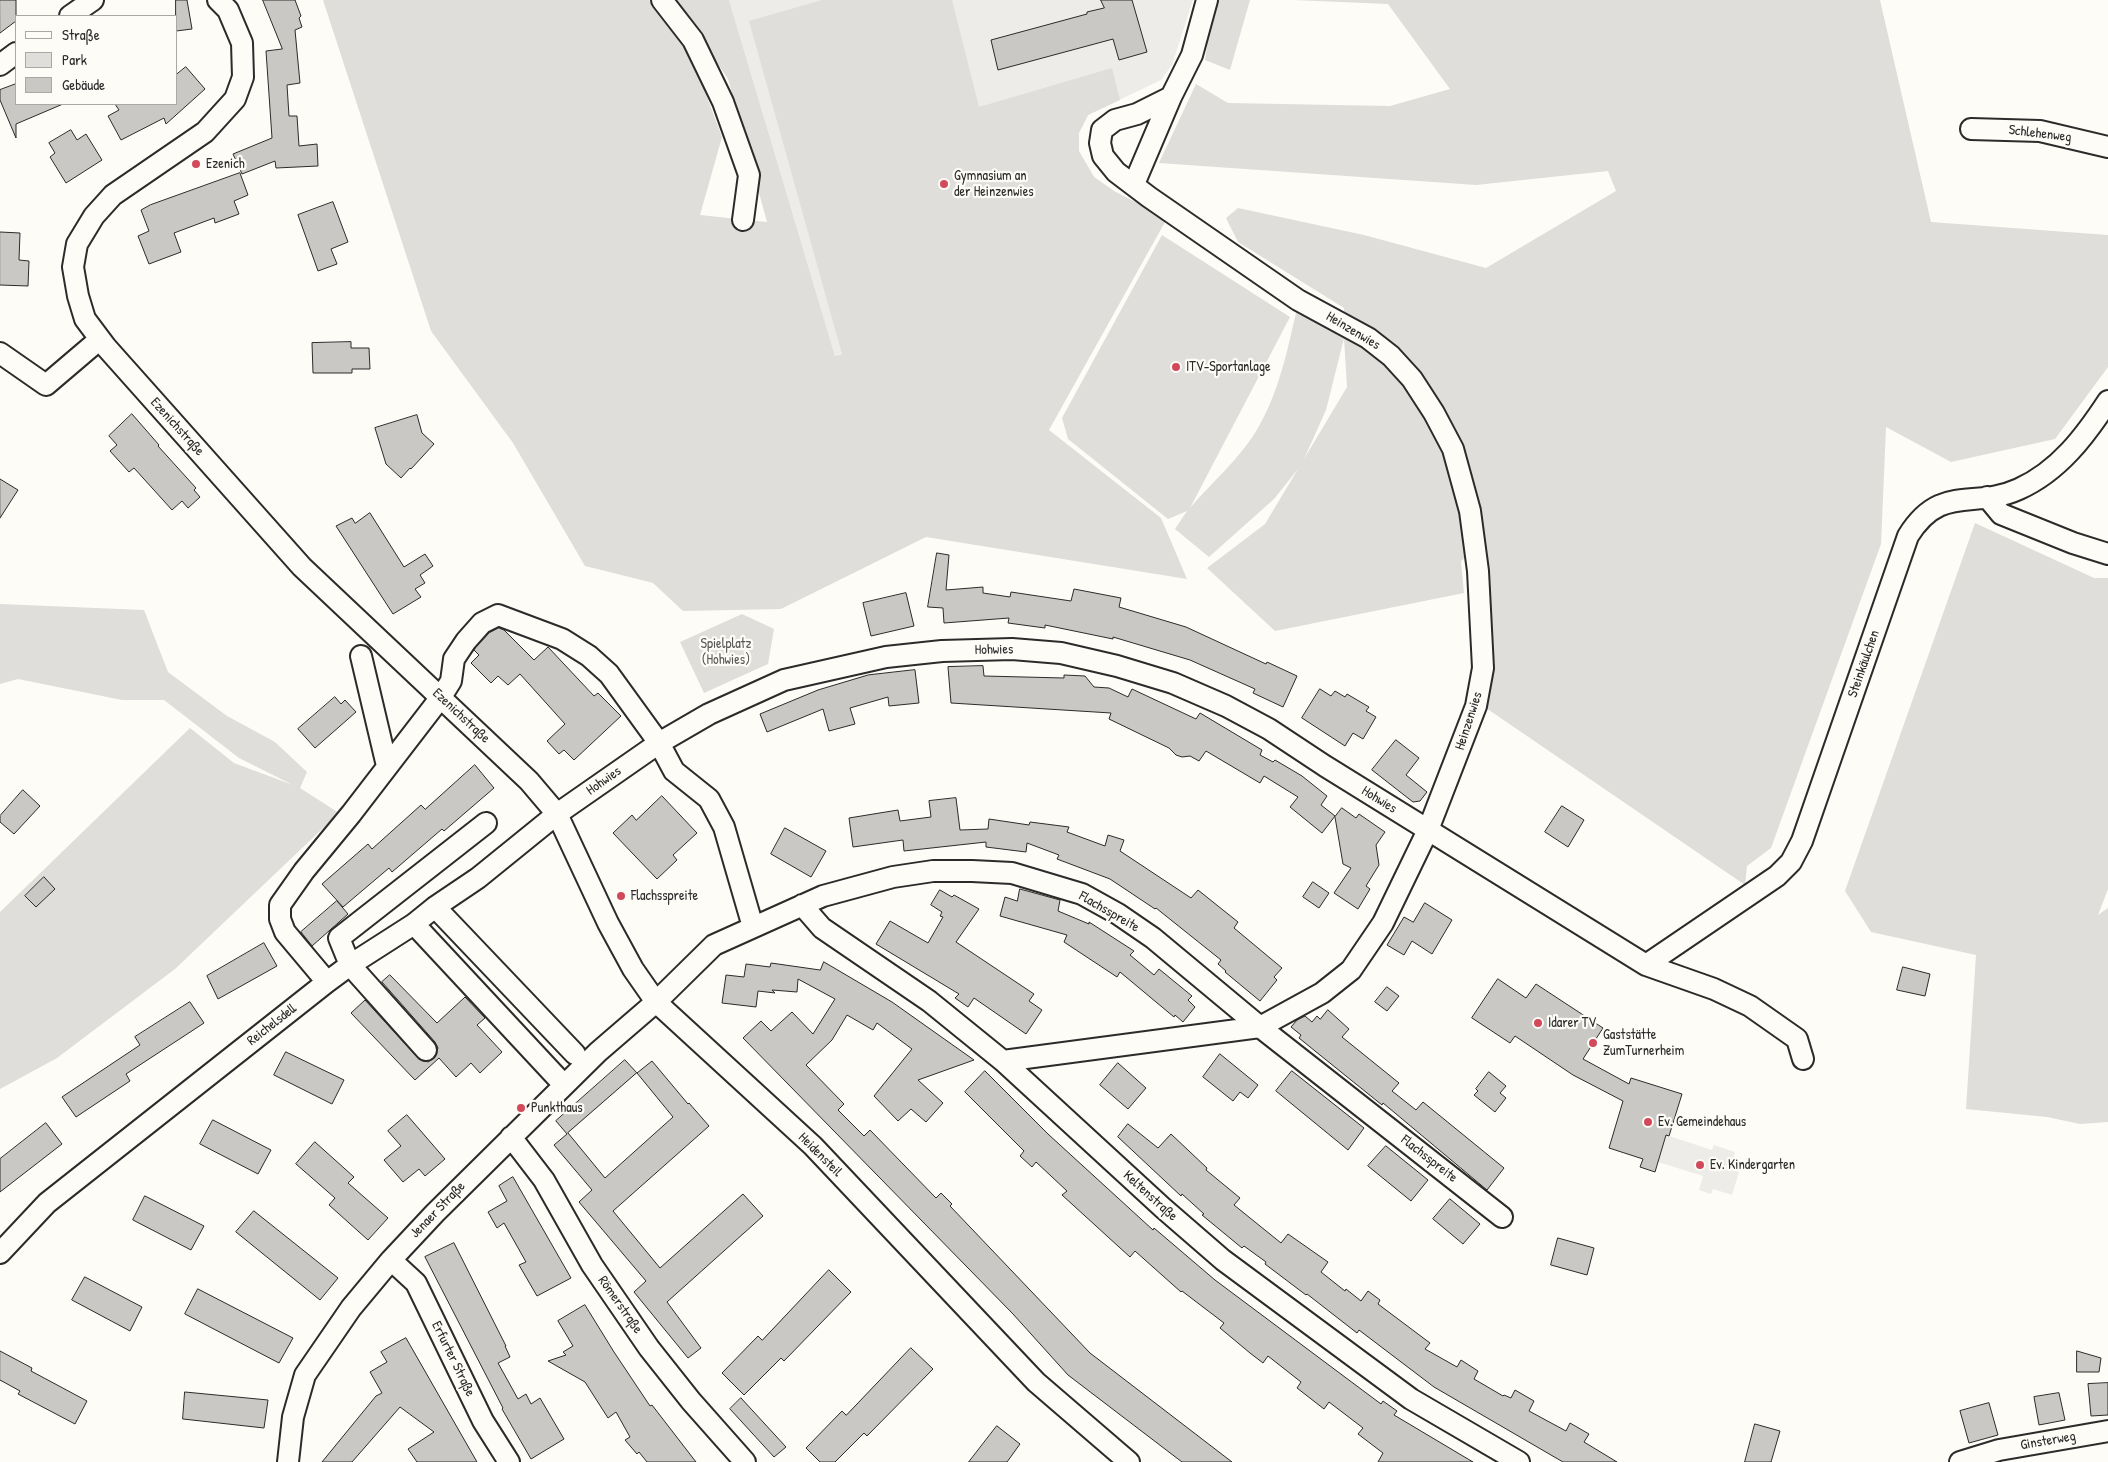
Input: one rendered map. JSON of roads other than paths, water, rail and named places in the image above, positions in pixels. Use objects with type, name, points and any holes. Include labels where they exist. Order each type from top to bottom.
[{"type":"street","points":[[71,15],[93,0]]},
{"type":"street","name":"Ezenichstraße","points":[[218,0],[228,10],[242,43],[242,77],[234,99],[205,132],[113,195],[94,216],[77,244],[73,267],[78,296],[85,319],[100,339],[302,567],[530,781],[557,814]]},
{"type":"street","points":[[662,0],[693,40],[722,102],[749,175],[743,220]]},
{"type":"street","points":[[1134,184],[1171,98],[1192,55],[1207,0]]},
{"type":"street","points":[[0,65],[15,54]]},
{"type":"street","name":"Heinzenwies","points":[[1171,98],[1137,114],[1115,120],[1102,130],[1100,143],[1103,156],[1116,172],[1149,197],[1298,300],[1368,338],[1391,356],[1412,379],[1434,413],[1453,449],[1470,511],[1478,571],[1483,668],[1476,706],[1428,830]]},
{"type":"street","name":"Schlehenweg","points":[[1971,129],[2040,132],[2108,147]]},
{"type":"street","points":[[0,353],[46,385],[100,339]]},
{"type":"street","name":"Steinkäulchen","points":[[1646,965],[1754,893],[1777,876],[1791,862],[1802,842],[1908,536],[1917,521],[1944,502],[2007,494],[2039,478],[2059,463],[2077,444],[2108,401]]},
{"type":"street","points":[[1987,497],[2002,514],[2073,543],[2108,554]]},
{"type":"street","points":[[327,982],[285,932],[280,919],[280,905],[304,871],[351,814],[441,697],[451,681],[454,659],[466,641],[482,623],[498,615],[562,639],[589,656],[609,674],[659,743],[674,771],[710,799],[724,827],[753,927]]},
{"type":"street","name":"Hohwies","points":[[557,814],[659,743],[709,714],[784,680],[877,659],[942,651],[1012,649],[1061,653],[1117,666],[1173,683],[1226,706],[1269,729],[1325,766],[1646,965],[1714,989],[1750,1006],[1797,1039],[1803,1059]]},
{"type":"street","points":[[361,656],[387,766]]},
{"type":"street","name":"Reichelsdell","points":[[0,1253],[47,1203],[327,982],[414,924],[435,907],[478,878],[557,814]]},
{"type":"street","name":"Heidensteil","points":[[557,814],[608,923],[633,969],[656,1002],[813,1146],[1036,1382],[1129,1462]]},
{"type":"street","points":[[426,1050],[350,965],[339,938],[486,823]]},
{"type":"street","points":[[1003,1061],[1260,1027],[1322,993],[1351,970],[1383,923],[1428,830]]},
{"type":"street","name":"Flachsspreite","points":[[656,1002],[714,945],[823,896],[893,877],[934,871],[1012,873],[1082,894],[1118,914],[1153,938],[1260,1027],[1502,1217]]},
{"type":"street","name":"Keltenstraße","points":[[802,905],[822,928],[929,1001],[1003,1061],[1222,1260],[1411,1399],[1519,1462]]},
{"type":"street","points":[[435,907],[575,1054]]},
{"type":"street","points":[[414,924],[564,1085]]},
{"type":"street","name":"Jenaer Straße","points":[[288,1462],[293,1417],[305,1375],[351,1308],[391,1260],[435,1213],[598,1052],[656,1002]]},
{"type":"street","name":"Römerstraße","points":[[512,1137],[544,1180],[592,1265],[649,1348],[691,1401],[744,1462]]},
{"type":"street","name":"Erfurter Straße","points":[[391,1260],[416,1283],[483,1421],[509,1462]]},
{"type":"street","name":"Ginsterweg","points":[[1960,1462],[1999,1450],[2108,1431]]},
{"type":"place","name":"Ezenich","points":[[196,164]]},
{"type":"place","name":"Gymnasium an der Heinzenwies","points":[[944,184]]},
{"type":"place","name":"ITV-Sportanlage","points":[[1176,367]]},
{"type":"place","name":"Flachsspreite","points":[[621,896]]},
{"type":"place","name":"Idarer TV","points":[[1538,1023]]},
{"type":"place","name":"Gaststätte ZumTurnerheim","points":[[1593,1043]]},
{"type":"place","name":"Punkthaus","points":[[521,1108]]},
{"type":"place","name":"Ev. Gemeindehaus","points":[[1648,1122]]},
{"type":"place","name":"Ev. Kindergarten","points":[[1700,1165]]},
{"type":"park label","name":"Spielplatz (Hohwies)","points":[[726,652]]}]
